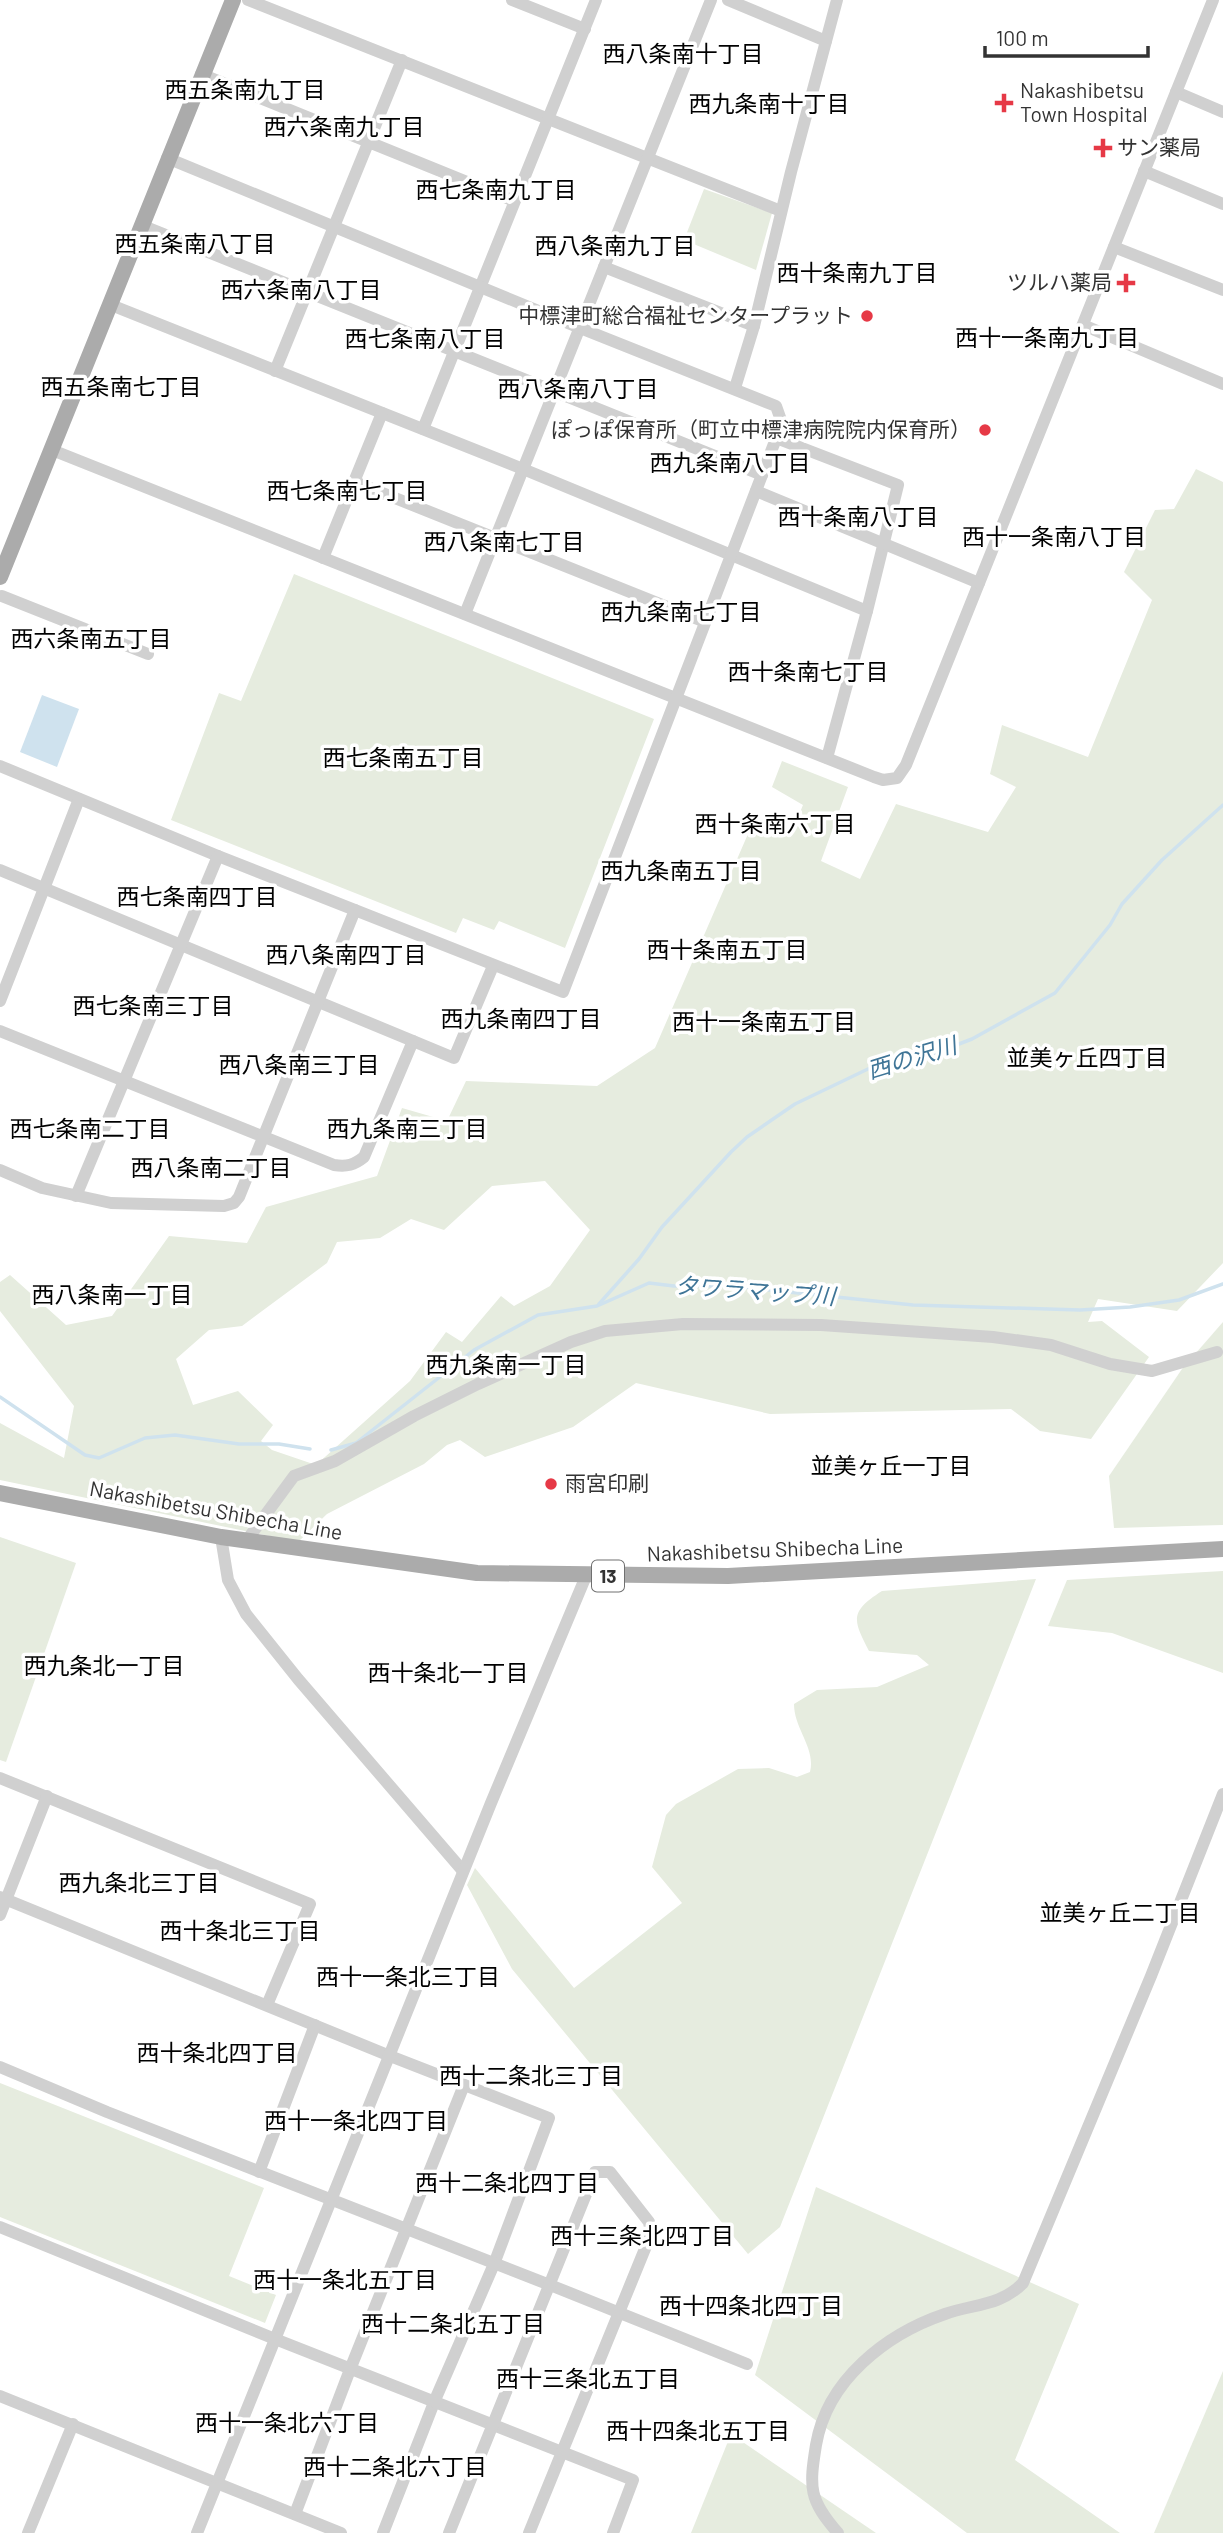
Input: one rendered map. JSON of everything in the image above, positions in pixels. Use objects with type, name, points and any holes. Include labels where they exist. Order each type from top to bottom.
[{"type":"main road","points":[[0,577],[233,0]]},
{"type":"main road","name":"Nakashibetsu Shibecha Line","points":[[0,1493],[221,1537],[477,1573],[728,1576],[1223,1549]]},
{"type":"street","points":[[248,0],[781,211]]},
{"type":"street","points":[[512,0],[585,29]]},
{"type":"street","points":[[423,429],[596,0]]},
{"type":"street","points":[[465,614],[711,0]]},
{"type":"street","points":[[728,0],[826,41]]},
{"type":"street","points":[[735,388],[754,326],[836,0]]},
{"type":"street","points":[[52,450],[883,780],[897,778],[979,583],[1213,0]]},
{"type":"street","points":[[275,370],[402,60]]},
{"type":"street","points":[[201,74],[514,201]]},
{"type":"street","points":[[1176,92],[1223,112]]},
{"type":"street","points":[[0,766],[218,856],[563,992],[782,423],[776,406],[735,388],[580,328],[167,158]]},
{"type":"street","points":[[1144,171],[1223,204]]},
{"type":"street","points":[[141,225],[762,475]]},
{"type":"street","points":[[1114,247],[1223,290]]},
{"type":"street","points":[[604,268],[754,326]]},
{"type":"street","points":[[111,305],[523,469],[867,611]]},
{"type":"street","points":[[1083,325],[1223,384]]},
{"type":"street","points":[[323,558],[382,413]]},
{"type":"street","points":[[776,438],[898,485],[827,758]]},
{"type":"street","points":[[355,482],[705,622]]},
{"type":"street","points":[[756,491],[979,583]]},
{"type":"street","points":[[2,596],[148,654]]},
{"type":"street","points":[[0,1001],[79,799]]},
{"type":"street","points":[[76,1196],[218,856]]},
{"type":"street","points":[[0,870],[454,1058],[493,966]]},
{"type":"street","points":[[0,1170],[42,1188],[111,1203],[225,1206],[234,1203],[264,1138],[355,910]]},
{"type":"street","points":[[0,1031],[264,1138],[334,1165],[346,1167],[363,1157],[413,1041]]},
{"type":"street","points":[[247,1541],[294,1476],[335,1461],[414,1416],[478,1384],[571,1342],[605,1331],[683,1324],[821,1325],[993,1337],[1051,1345],[1110,1364],[1152,1371],[1217,1352]]},
{"type":"street","points":[[221,1537],[228,1580],[246,1614],[298,1679],[463,1871]]},
{"type":"street","points":[[197,2533],[463,1871],[586,1576]]},
{"type":"street","points":[[0,1778],[310,1904],[267,2005]]},
{"type":"street","points":[[838,2533],[822,2515],[813,2494],[818,2437],[829,2406],[860,2366],[897,2335],[946,2314],[1004,2299],[1023,2283],[1151,1976],[1223,1794]]},
{"type":"street","points":[[0,1915],[3,1898],[47,1796]]},
{"type":"street","points":[[3,1898],[549,2118],[494,2264],[435,2400],[383,2533]]},
{"type":"street","points":[[259,2172],[315,2025]]},
{"type":"street","points":[[0,2067],[107,2112],[747,2364]]},
{"type":"street","points":[[295,2514],[464,2085]]},
{"type":"street","points":[[449,2533],[595,2172],[610,2172],[649,2222],[651,2234],[528,2533]]},
{"type":"street","points":[[0,2227],[633,2480],[612,2533]]},
{"type":"street","points":[[0,2396],[341,2533]]},
{"type":"street","points":[[28,2533],[72,2424]]},
{"type":"shaded area","points":[[704,189],[772,213],[756,270],[684,240]]},
{"type":"shaded area","points":[[1196,469],[1223,482],[1223,1263],[1177,1311],[1098,1299],[1088,1322],[1102,1321],[1149,1357],[1091,1439],[1040,1431],[1011,1409],[770,1414],[636,1383],[573,1427],[485,1457],[460,1440],[447,1445],[424,1464],[327,1514],[298,1542],[0,1480],[0,1423],[64,1458],[74,1406],[0,1311],[0,1282],[10,1275],[66,1325],[112,1316],[169,1236],[247,1243],[266,1207],[377,1176],[402,1108],[447,1121],[466,1081],[597,1086],[655,1048],[751,827],[791,834],[803,805],[772,787],[782,761],[848,787],[821,861],[860,879],[896,804],[988,832],[1016,787],[990,774],[1002,725],[1088,757],[1152,600],[1124,572],[1155,510],[1174,509]],"holes":[[[545,1181],[590,1230],[550,1286],[514,1306],[501,1296],[462,1342],[446,1332],[410,1381],[316,1465],[272,1450],[261,1441],[273,1425],[238,1391],[193,1405],[176,1359],[209,1330],[242,1326],[327,1263],[337,1242],[380,1238],[411,1219],[444,1230],[492,1186]]]},
{"type":"shaded area","points":[[294,574],[654,719],[565,948],[499,921],[494,930],[463,918],[456,933],[171,820],[219,693],[241,701]]},
{"type":"shaded area","points":[[1223,1322],[1223,1525],[1114,1528],[1109,1476],[1182,1369]]},
{"type":"shaded area","points":[[0,1537],[76,1563],[6,1762],[0,1760]]},
{"type":"shaded area","points":[[1223,1571],[1223,1673],[1112,1633],[1048,1626],[1067,1580]]},
{"type":"shaded area","points":[[1036,1579],[780,2227],[748,2254],[512,1969],[467,1885],[475,1868],[574,1988],[682,1903],[652,1867],[666,1815],[676,1804],[738,1769],[769,1768],[797,1777],[810,1772],[810,1755],[797,1722],[794,1704],[817,1690],[877,1687],[929,1665],[917,1655],[869,1651],[857,1624],[857,1617],[871,1598],[882,1591]]},
{"type":"shaded area","points":[[0,2083],[264,2188],[229,2276],[276,2295],[265,2323],[0,2217]]},
{"type":"shaded area","points":[[816,2187],[1079,2304],[1015,2460],[1120,2533],[967,2533],[755,2375]]},
{"type":"shaded area","points":[[1223,2371],[1223,2533],[1154,2533]]},
{"type":"shaded area","points":[[731,2434],[876,2533],[691,2533]]},
{"type":"water","points":[[42,695],[79,709],[57,767],[20,752]]},
{"type":"waterway","name":"西の沢川","points":[[599,1304],[639,1259],[662,1227],[731,1152],[747,1137],[795,1104],[870,1068],[904,1059],[925,1057],[972,1039],[1055,993],[1110,925],[1122,904],[1162,860],[1223,805]]},
{"type":"waterway","name":"タワラマップ川","points":[[331,1450],[356,1443],[474,1350],[538,1315],[597,1306],[649,1283],[732,1286],[913,1305],[1080,1310],[1179,1300],[1223,1284]]},
{"type":"waterway","name":"タワラマップ川","points":[[0,1397],[85,1455],[99,1458],[145,1438],[175,1435],[239,1444],[279,1444],[310,1449]]},
{"type":"place","name":"Nakashibetsu Town Hospital","points":[[1004,103]]},
{"type":"place","name":"サン薬局","points":[[1103,148]]},
{"type":"place","name":"ツルハ薬局","points":[[1126,283]]},
{"type":"place","name":"中標津町総合福祉センタープラット","points":[[867,316]]},
{"type":"place","name":"ぽっぽ保育所（町立中標津病院院内保育所）","points":[[985,430]]},
{"type":"place","name":"雨宮印刷","points":[[551,1484]]},
{"type":"district","name":"西八条南十丁目","points":[[683,54]]},
{"type":"district","name":"西五条南九丁目","points":[[245,90]]},
{"type":"district","name":"西九条南十丁目","points":[[769,104]]},
{"type":"district","name":"西六条南九丁目","points":[[344,127]]},
{"type":"district","name":"西七条南九丁目","points":[[496,190]]},
{"type":"district","name":"西五条南八丁目","points":[[195,244]]},
{"type":"district","name":"西八条南九丁目","points":[[615,246]]},
{"type":"district","name":"西十条南九丁目","points":[[857,273]]},
{"type":"district","name":"西六条南八丁目","points":[[301,290]]},
{"type":"district","name":"西十一条南九丁目","points":[[1047,338]]},
{"type":"district","name":"西七条南八丁目","points":[[425,339]]},
{"type":"district","name":"西五条南七丁目","points":[[121,387]]},
{"type":"district","name":"西八条南八丁目","points":[[578,389]]},
{"type":"district","name":"西九条南八丁目","points":[[730,463]]},
{"type":"district","name":"西七条南七丁目","points":[[347,491]]},
{"type":"district","name":"西十条南八丁目","points":[[858,517]]},
{"type":"district","name":"西十一条南八丁目","points":[[1054,537]]},
{"type":"district","name":"西八条南七丁目","points":[[504,542]]},
{"type":"district","name":"西九条南七丁目","points":[[681,612]]},
{"type":"district","name":"西六条南五丁目","points":[[91,639]]},
{"type":"district","name":"西十条南七丁目","points":[[808,672]]},
{"type":"district","name":"西七条南五丁目","points":[[403,758]]},
{"type":"district","name":"西十条南六丁目","points":[[775,824]]},
{"type":"district","name":"西九条南五丁目","points":[[681,871]]},
{"type":"district","name":"西七条南四丁目","points":[[197,897]]},
{"type":"district","name":"西十条南五丁目","points":[[727,950]]},
{"type":"district","name":"西八条南四丁目","points":[[346,955]]},
{"type":"district","name":"西七条南三丁目","points":[[153,1006]]},
{"type":"district","name":"西九条南四丁目","points":[[521,1019]]},
{"type":"district","name":"西十一条南五丁目","points":[[764,1022]]},
{"type":"district","name":"並美ヶ丘四丁目","points":[[1087,1058]]},
{"type":"district","name":"西八条南三丁目","points":[[299,1065]]},
{"type":"district","name":"西七条南二丁目","points":[[90,1129]]},
{"type":"district","name":"西九条南三丁目","points":[[407,1129]]},
{"type":"district","name":"西八条南二丁目","points":[[211,1168]]},
{"type":"district","name":"西八条南一丁目","points":[[112,1295]]},
{"type":"district","name":"西九条南一丁目","points":[[506,1365]]},
{"type":"district","name":"並美ヶ丘一丁目","points":[[891,1466]]},
{"type":"district","name":"西九条北一丁目","points":[[104,1666]]},
{"type":"district","name":"西十条北一丁目","points":[[448,1673]]},
{"type":"district","name":"西九条北三丁目","points":[[139,1883]]},
{"type":"district","name":"並美ヶ丘二丁目","points":[[1120,1913]]},
{"type":"district","name":"西十条北三丁目","points":[[240,1931]]},
{"type":"district","name":"西十一条北三丁目","points":[[408,1977]]},
{"type":"district","name":"西十条北四丁目","points":[[217,2053]]},
{"type":"district","name":"西十二条北三丁目","points":[[531,2076]]},
{"type":"district","name":"西十一条北四丁目","points":[[356,2121]]},
{"type":"district","name":"西十二条北四丁目","points":[[507,2183]]},
{"type":"district","name":"西十三条北四丁目","points":[[642,2236]]},
{"type":"district","name":"西十一条北五丁目","points":[[345,2280]]},
{"type":"district","name":"西十四条北四丁目","points":[[751,2306]]},
{"type":"district","name":"西十二条北五丁目","points":[[453,2324]]},
{"type":"district","name":"西十三条北五丁目","points":[[588,2379]]},
{"type":"district","name":"西十一条北六丁目","points":[[287,2423]]},
{"type":"district","name":"西十四条北五丁目","points":[[698,2431]]},
{"type":"district","name":"西十二条北六丁目","points":[[395,2467]]}]
